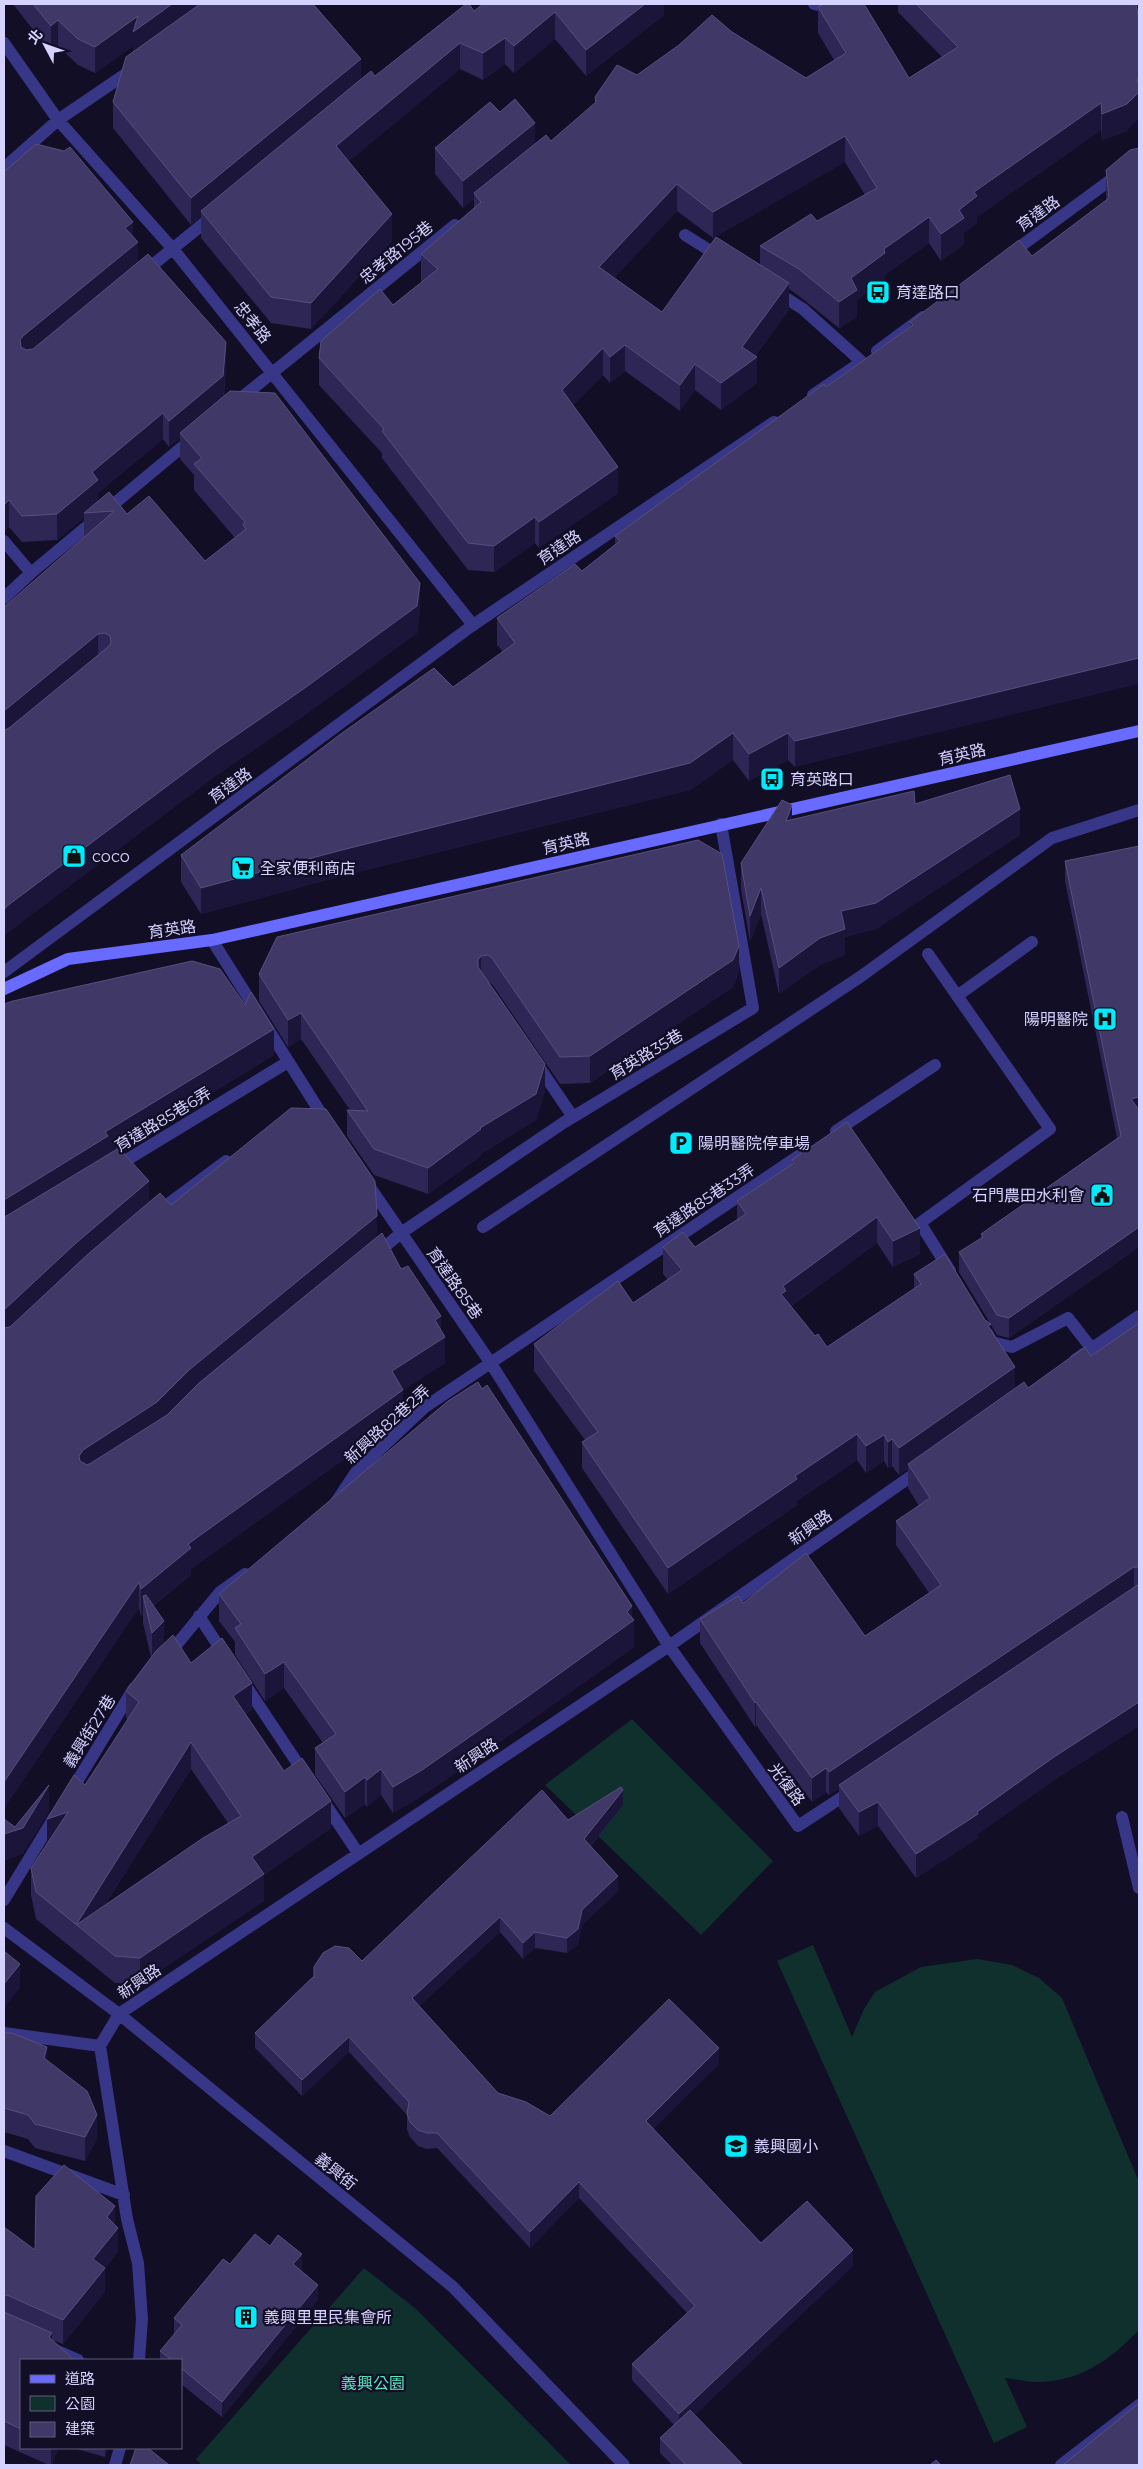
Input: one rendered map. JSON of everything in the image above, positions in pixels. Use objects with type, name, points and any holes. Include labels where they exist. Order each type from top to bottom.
[{"type":"street","points":[[814,4],[822,6],[833,4]]},
{"type":"street","name":"忠孝路","points":[[4,43],[58,120],[173,249],[473,625]]},
{"type":"street","points":[[4,168],[58,120],[146,60]]},
{"type":"street","name":"育達路","points":[[996,263],[1139,159]]},
{"type":"street","points":[[135,280],[227,205]]},
{"type":"street","name":"忠孝路195巷","points":[[227,410],[464,218]]},
{"type":"street","points":[[685,235],[735,267]]},
{"type":"street","points":[[761,283],[803,309],[862,362]]},
{"type":"street","points":[[804,401],[862,362],[933,310]]},
{"type":"street","name":"育達路","points":[[4,972],[473,625],[787,412]]},
{"type":"street","points":[[4,598],[31,573],[204,429]]},
{"type":"street","points":[[4,541],[31,573]]},
{"type":"street","name":"育英路","points":[[4,989],[68,959],[212,940],[1139,731]]},
{"type":"street","points":[[483,1227],[860,977],[1052,838],[1139,810]]},
{"type":"street","name":"育英路35巷","points":[[366,1263],[401,1233],[573,1117],[753,1008],[721,824]]},
{"type":"street","points":[[212,940],[288,1062],[308,1103],[333,1131]]},
{"type":"street","points":[[957,996],[1032,942]]},
{"type":"street","points":[[928,954],[1050,1129],[920,1223],[956,1282]]},
{"type":"street","points":[[529,1053],[573,1117]]},
{"type":"street","name":"育達路85巷6弄","points":[[104,1174],[288,1062]]},
{"type":"street","name":"育達路85巷33弄","points":[[490,1362],[935,1065]]},
{"type":"street","points":[[143,1224],[166,1204],[239,1152]]},
{"type":"street","name":"育達路85巷","points":[[359,1170],[490,1362],[669,1646]]},
{"type":"street","points":[[1067,1366],[1139,1316]]},
{"type":"street","points":[[982,1325],[992,1342],[1012,1347],[1068,1318],[1092,1349]]},
{"type":"street","name":"新興路82巷2弄","points":[[330,1511],[356,1472],[425,1407],[490,1362]]},
{"type":"street","name":"新興路","points":[[100,2046],[119,2014],[669,1646],[929,1463]]},
{"type":"street","points":[[160,1663],[180,1643],[199,1616],[220,1592],[252,1569]]},
{"type":"street","points":[[199,1616],[358,1853]]},
{"type":"street","name":"光復路","points":[[669,1646],[798,1826],[863,1783]]},
{"type":"street","name":"義興街27巷","points":[[4,1900],[138,1682]]},
{"type":"street","points":[[1122,1817],[1139,1888]]},
{"type":"street","name":"義興街","points":[[4,1928],[119,2014],[453,2287],[624,2465]]},
{"type":"street","points":[[4,2033],[100,2046],[127,2219],[138,2263],[142,2320],[139,2359]]},
{"type":"street","points":[[4,2151],[124,2195]]},
{"type":"street","points":[[42,2345],[76,2359]]},
{"type":"street","points":[[1061,2465],[1139,2405]]},
{"type":"street","points":[[115,2465],[120,2449]]},
{"type":"green space","points":[[632,1719],[773,1861],[701,1935],[545,1785]]},
{"type":"green space","points":[[813,1945],[852,2037],[864,2009],[875,1992],[921,1967],[977,1959],[1012,1965],[1039,1978],[1062,1998],[1139,2182],[1139,2330],[1105,2360],[1067,2378],[1028,2382],[1005,2378],[1027,2427],[994,2443],[777,1961]]},
{"type":"green space","name":"義興公園","points":[[364,2268],[416,2309],[571,2465],[202,2465],[196,2459]]},
{"type":"building","points":[[33,4],[172,4],[133,32],[138,16],[95,47],[78,39],[58,20],[51,26]]},
{"type":"building","points":[[200,4],[313,4],[361,59],[191,198],[113,102],[126,57]]},
{"type":"building","points":[[466,4],[469,4],[474,11],[483,4],[645,4],[586,50],[555,12],[514,46],[505,38],[483,53],[460,43],[336,146],[392,214],[311,303],[271,297],[201,211],[371,71],[375,76]]},
{"type":"building","points":[[824,4],[864,4],[909,78],[958,47],[916,4],[1136,4],[1139,20],[1139,74],[1137,82],[1139,83],[1139,92],[1127,104],[1102,114],[1101,103],[974,192],[977,196],[959,210],[964,218],[941,234],[929,217],[884,249],[885,253],[851,278],[857,290],[839,302],[799,269],[760,246],[811,214],[817,221],[877,188],[845,136],[713,212],[677,184],[599,267],[662,312],[716,237],[789,283],[742,347],[757,357],[721,383],[695,364],[680,385],[625,345],[610,357],[603,348],[562,390],[618,467],[539,522],[535,517],[494,546],[468,543],[382,431],[384,429],[319,358],[321,341],[380,289],[393,305],[438,269],[421,254],[481,202],[474,193],[546,135],[551,141],[596,102],[595,97],[617,65],[637,75],[679,45],[712,15],[732,32],[806,78],[846,53],[818,7]]},
{"type":"building","points":[[515,99],[535,123],[463,181],[435,148],[490,102],[500,112]]},
{"type":"building","points":[[36,144],[64,151],[70,147],[133,222],[125,228],[138,242],[23,336],[20,340],[21,347],[26,350],[33,349],[148,254],[226,342],[223,376],[169,421],[163,413],[92,472],[98,480],[57,514],[22,516],[9,500],[4,505],[4,172]]},
{"type":"building","points":[[1139,148],[1139,658],[795,741],[788,733],[749,754],[733,733],[690,763],[338,851],[201,888],[181,855],[342,733],[434,668],[453,687],[515,643],[497,618],[575,564],[582,571],[620,541],[615,536],[824,384],[826,387],[913,325],[910,322],[1019,240],[1032,256],[1109,198],[1106,170],[1130,150]]},
{"type":"building","points":[[230,391],[275,393],[420,583],[417,606],[302,690],[218,748],[4,910],[4,729],[9,728],[111,643],[110,636],[105,633],[98,634],[4,711],[4,607],[114,511],[84,513],[109,492],[127,514],[149,496],[205,561],[246,529],[243,525],[245,522],[194,464],[202,458],[180,433]]},
{"type":"building","points":[[1010,775],[1020,809],[876,903],[841,911],[845,929],[820,938],[779,968],[761,888],[750,916],[741,863],[782,800],[792,805],[786,821],[914,791],[915,804]]},
{"type":"building","points":[[698,840],[722,854],[739,946],[733,960],[590,1056],[560,1057],[492,958],[488,955],[481,956],[478,960],[478,967],[545,1064],[536,1094],[480,1128],[428,1168],[374,1149],[347,1110],[368,1111],[301,1013],[288,1020],[259,974],[277,937]]},
{"type":"building","points":[[1139,846],[1139,1097],[1131,1099],[1139,1110],[1139,1227],[1009,1318],[997,1315],[959,1252],[983,1237],[981,1234],[1121,1136],[1065,861]]},
{"type":"building","points":[[192,961],[220,969],[245,1005],[251,992],[274,1029],[105,1132],[108,1136],[4,1200],[4,1004]]},
{"type":"building","points":[[291,1108],[326,1109],[375,1181],[377,1216],[189,1370],[157,1402],[83,1450],[79,1456],[80,1461],[87,1465],[91,1463],[167,1415],[199,1383],[382,1233],[401,1269],[408,1266],[441,1316],[435,1320],[445,1337],[392,1371],[403,1390],[188,1544],[191,1548],[141,1589],[139,1582],[4,1782],[4,1328],[10,1327],[87,1255],[160,1193],[171,1205]]},
{"type":"building","points":[[847,1122],[920,1228],[893,1241],[877,1217],[783,1286],[786,1291],[781,1294],[815,1336],[818,1334],[827,1347],[921,1284],[914,1274],[945,1254],[985,1320],[991,1324],[988,1326],[1015,1367],[899,1448],[892,1439],[888,1442],[884,1435],[866,1446],[857,1434],[795,1476],[797,1479],[668,1568],[582,1442],[598,1432],[534,1344],[618,1281],[633,1303],[682,1270],[663,1247],[683,1232],[695,1247],[746,1214],[737,1201],[794,1163],[792,1160]]},
{"type":"building","points":[[119,1148],[149,1181],[76,1243],[4,1310],[4,1217]]},
{"type":"building","points":[[1139,1323],[1139,1567],[1134,1567],[829,1772],[826,1768],[812,1778],[755,1703],[700,1619],[738,1596],[743,1603],[806,1553],[865,1636],[941,1585],[896,1521],[930,1498],[908,1464],[1024,1382],[1028,1388],[1085,1347],[1091,1356]]},
{"type":"building","points":[[478,1382],[482,1389],[487,1385],[632,1606],[627,1612],[634,1620],[422,1770],[393,1787],[381,1769],[367,1780],[365,1777],[345,1792],[315,1748],[336,1734],[284,1662],[265,1674],[235,1628],[241,1624],[219,1594],[448,1401]]},
{"type":"building","points":[[1139,1584],[1139,1702],[1054,1757],[977,1812],[978,1814],[916,1854],[878,1802],[859,1812],[839,1785]]},
{"type":"building","points":[[146,1595],[164,1621],[152,1633],[143,1596]]},
{"type":"building","points":[[173,1635],[191,1663],[222,1638],[252,1683],[233,1696],[284,1771],[302,1758],[331,1801],[252,1857],[264,1874],[140,1958],[115,1956],[76,1925],[36,1892],[31,1868],[68,1812],[47,1819],[74,1775],[85,1785],[139,1702],[126,1691],[156,1651]],"holes":[[[191,1742],[241,1816],[203,1838],[76,1925]]]},
{"type":"building","points":[[49,1785],[23,1828],[4,1834],[4,1819],[15,1827]]},
{"type":"building","points":[[621,1787],[623,1790],[584,1839],[618,1876],[582,1910],[578,1929],[567,1938],[535,1932],[523,1943],[500,1917],[412,1998],[498,2093],[526,2102],[550,2116],[669,1999],[719,2048],[646,2121],[761,2243],[807,2201],[853,2250],[679,2414],[632,2364],[695,2306],[579,2182],[530,2232],[437,2133],[427,2133],[418,2130],[410,2122],[407,2114],[409,2102],[349,2037],[302,2080],[255,2033],[314,1976],[314,1967],[323,1953],[335,1946],[349,1948],[362,1961],[542,1790],[568,1820]]},
{"type":"building","points":[[4,1951],[20,1964],[4,1984]]},
{"type":"building","points":[[4,2033],[12,2033],[47,2047],[44,2058],[87,2091],[97,2115],[85,2137],[35,2124],[28,2115],[4,2108]]},
{"type":"building","points":[[64,2165],[115,2206],[107,2217],[118,2228],[93,2259],[105,2268],[63,2320],[7,2295],[4,2296],[4,2227],[35,2250],[36,2196]]},
{"type":"building","name":"義興里里民集會所","points":[[255,2234],[270,2246],[278,2235],[302,2254],[293,2264],[318,2285],[222,2402],[182,2369],[182,2359],[171,2359],[160,2351],[182,2325],[174,2318],[223,2259],[230,2264]]},
{"type":"building","points":[[4,2312],[52,2333],[49,2337],[73,2359],[20,2359],[20,2429],[4,2421]]},
{"type":"building","points":[[1139,2403],[1139,2465],[1063,2465]]},
{"type":"building","points":[[690,2410],[743,2465],[686,2465],[660,2438]]},
{"type":"building","points":[[136,2449],[149,2449],[169,2465],[130,2465]]},
{"type":"building","points":[[936,2460],[941,2465],[930,2465]]},
{"type":"place","name":"育達路口","points":[[878,292]]},
{"type":"place","name":"育英路口","points":[[772,779]]},
{"type":"place","name":"coco","points":[[74,856]]},
{"type":"place","name":"全家便利商店","points":[[243,868]]},
{"type":"place","name":"陽明醫院","points":[[1105,1019]]},
{"type":"place","name":"陽明醫院停車場","points":[[681,1143]]},
{"type":"place","name":"石門農田水利會","points":[[1102,1195]]},
{"type":"place","name":"義興國小","points":[[736,2146]]},
{"type":"place","name":"義興里里民集會所","points":[[246,2317]]}]
